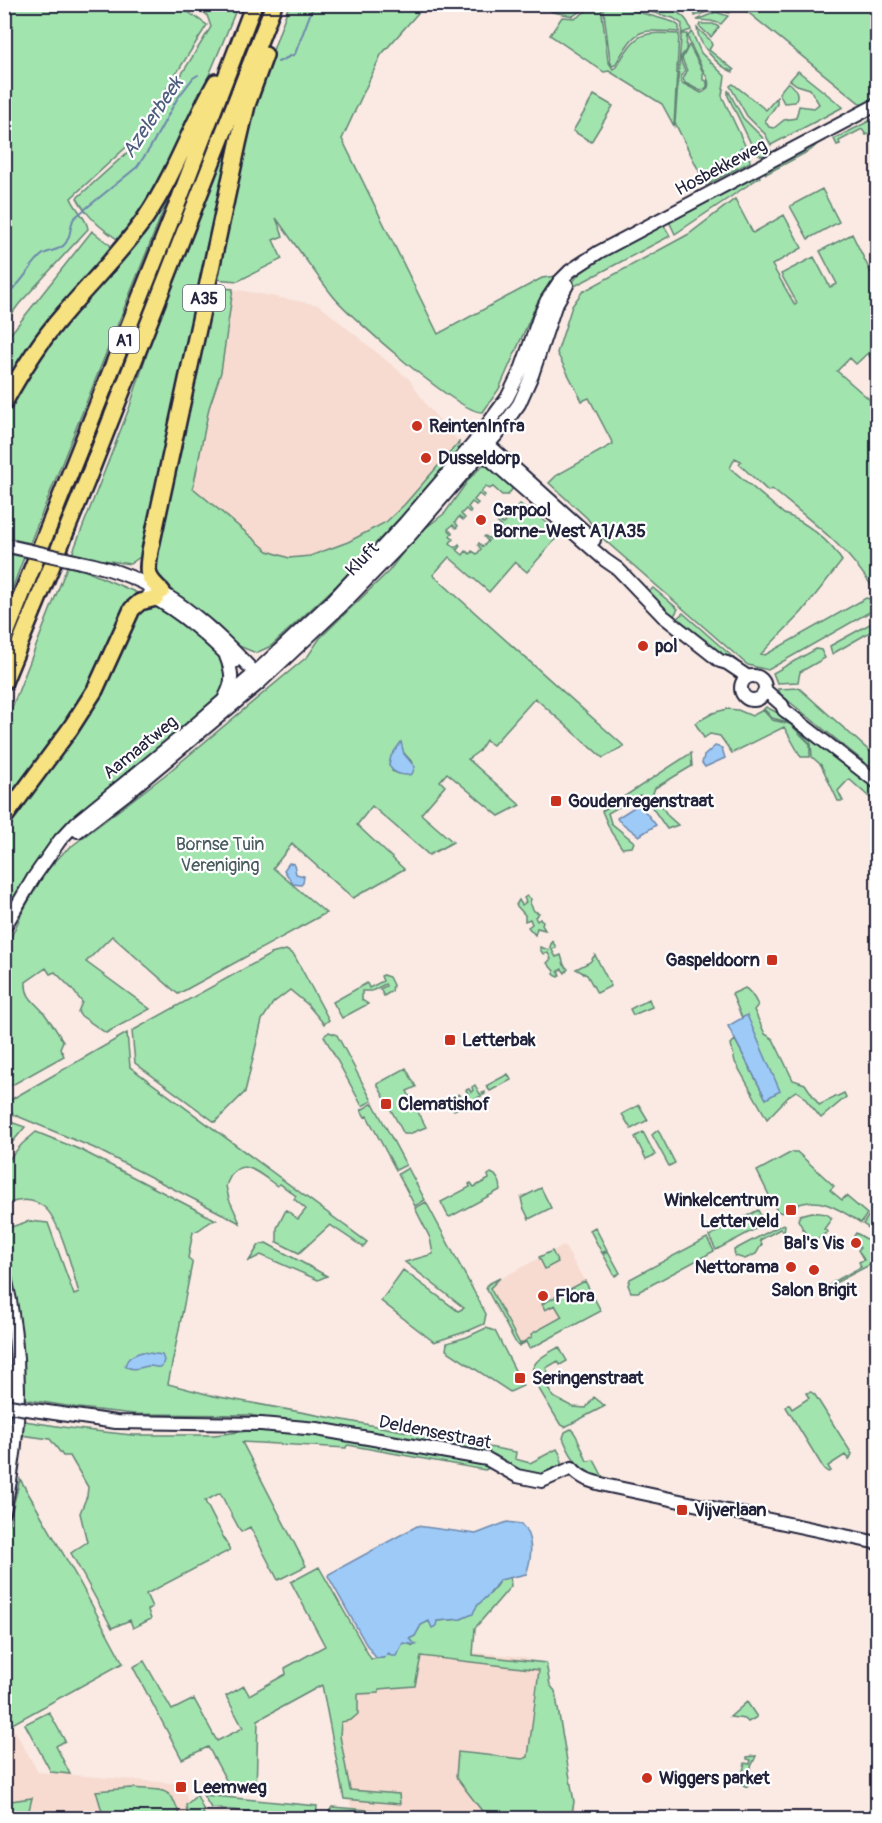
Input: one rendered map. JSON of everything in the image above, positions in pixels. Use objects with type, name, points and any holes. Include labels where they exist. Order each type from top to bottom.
[{"type":"highway","name":"A1","points":[[4,639],[180,200],[254,4]]},
{"type":"highway","name":"A1","points":[[4,682],[86,483],[274,4]]},
{"type":"highway","name":"A35","points":[[159,595],[147,570],[165,477],[247,105],[284,4]]},
{"type":"highway","points":[[4,403],[43,339],[110,263],[146,217],[171,174],[201,108],[240,40]]},
{"type":"highway","points":[[4,818],[70,729],[95,690],[134,606],[143,600],[159,595]]},
{"type":"main road","name":"Hosbekkeweg","points":[[480,444],[519,404],[532,375],[555,306],[562,291],[582,264],[599,252],[878,104]]},
{"type":"main road","points":[[480,444],[618,569],[663,616],[720,661],[730,674],[745,680],[755,676],[762,679],[765,685],[762,694],[753,700],[747,698],[741,690],[745,680]]},
{"type":"main road","name":"Kluft","points":[[254,678],[356,576],[480,444]]},
{"type":"main road","points":[[9,547],[80,562],[137,588],[159,595],[201,619],[254,678]]},
{"type":"main road","points":[[159,595],[254,678]]},
{"type":"main road","points":[[222,702],[231,683],[231,670],[224,652]]},
{"type":"main road","name":"Aamaatweg","points":[[4,928],[34,877],[60,840],[76,823],[254,678]]},
{"type":"main road","name":"Aamaatweg","points":[[52,854],[254,678]]},
{"type":"main road","points":[[762,694],[782,705],[784,710],[878,783]]},
{"type":"main road","points":[[4,1272],[15,1328],[19,1382],[15,1454],[4,1511]]},
{"type":"main road","name":"Deldensestraat","points":[[7,1406],[116,1422],[261,1424],[328,1430],[487,1459],[517,1476],[542,1481],[572,1467],[577,1474],[589,1481],[609,1486],[878,1543]]},
{"type":"shaded area","points":[[233,289],[319,305],[409,379],[427,406],[459,442],[397,513],[378,527],[332,549],[310,556],[282,557],[268,551],[192,488],[209,408],[221,372]]},
{"type":"shaded area","name":"Flora","points":[[564,1245],[597,1303],[562,1317],[531,1334],[533,1337],[520,1344],[490,1288],[500,1279]]},
{"type":"shaded area","points":[[419,1653],[483,1653],[524,1657],[543,1668],[577,1818],[353,1818],[334,1719],[351,1689]]},
{"type":"shaded area","points":[[14,1729],[38,1772],[183,1784],[192,1818],[5,1818],[4,1769],[10,1769],[5,1761],[5,1735]]},
{"type":"green space","points":[[5,4],[178,5],[207,25],[135,139],[71,198],[88,229],[19,304],[5,323]]},
{"type":"green space","points":[[193,5],[238,5],[200,96],[171,156],[156,185],[120,241],[96,222],[77,198],[141,140],[211,27],[207,15]]},
{"type":"green space","points":[[260,5],[268,5],[5,674],[4,645]]},
{"type":"green space","points":[[289,5],[425,5],[381,55],[342,139],[438,334],[542,278],[557,276],[537,303],[499,389],[483,412],[471,409],[430,382],[343,307],[276,218],[283,236],[273,240],[282,259],[238,281],[214,279],[253,107]]},
{"type":"green space","points":[[539,5],[590,5],[573,16],[553,12],[545,7],[543,9]]},
{"type":"green space","points":[[595,5],[601,5],[608,61],[613,69],[629,47],[640,37],[655,33],[679,34],[674,126],[662,104],[609,71],[604,72],[550,35],[562,17],[576,18]]},
{"type":"green space","points":[[603,5],[614,5],[673,22],[679,26],[679,32],[654,31],[634,37],[612,66]]},
{"type":"green space","points":[[625,5],[664,7],[673,10],[687,21],[691,30],[682,33],[687,34],[686,50],[681,57],[685,71],[681,77],[682,83],[701,93],[708,87],[708,80],[689,41],[688,36],[692,32],[701,53],[725,76],[722,96],[749,154],[750,162],[706,185],[675,123],[682,24],[673,18]]},
{"type":"green space","points":[[695,5],[701,9],[707,9],[711,5],[720,5],[730,13],[717,9],[695,16]]},
{"type":"green space","points":[[739,5],[877,5],[877,97],[862,105]]},
{"type":"green space","points":[[716,12],[728,16],[721,24],[697,20]]},
{"type":"green space","points":[[700,24],[713,24],[719,27],[711,37],[699,26]]},
{"type":"green space","points":[[697,28],[710,40],[712,45],[709,50],[734,70],[733,72],[709,54],[701,41]]},
{"type":"green space","points":[[689,45],[703,72],[703,80],[707,81],[707,87],[701,91],[685,83],[683,79],[687,71],[682,59]]},
{"type":"green space","points":[[798,71],[843,107],[771,145],[765,134],[747,116],[730,86],[733,84],[766,110],[777,97],[777,104],[765,121],[769,127],[774,128],[784,120],[796,118],[799,106],[814,108],[819,104],[810,89],[790,80]]},
{"type":"green space","points":[[788,82],[795,88],[797,96],[795,102],[784,103],[779,93]]},
{"type":"green space","points":[[728,90],[743,118],[762,137],[771,151],[762,156],[755,152],[728,96]]},
{"type":"green space","points":[[594,95],[613,106],[591,142],[573,131]]},
{"type":"green space","points":[[243,103],[147,552],[130,564],[83,557],[79,568],[140,594],[131,601],[97,683],[5,809],[4,728],[130,406],[154,331]]},
{"type":"green space","points":[[877,117],[877,128],[873,131],[877,144],[871,133],[866,135],[862,129],[839,141],[840,144],[837,145],[834,139]]},
{"type":"green space","points":[[198,124],[30,543],[5,538],[4,410],[32,359],[116,261]]},
{"type":"green space","points":[[825,137],[811,150],[766,174],[763,169]]},
{"type":"green space","points":[[758,172],[760,177],[675,234],[668,219]]},
{"type":"green space","points":[[822,189],[839,222],[808,239],[790,206]]},
{"type":"green space","points":[[735,199],[753,233],[784,215],[802,248],[772,265],[795,305],[797,303],[781,274],[814,257],[830,287],[837,284],[820,251],[852,234],[874,279],[877,277],[877,371],[868,353],[856,364],[850,358],[837,371],[877,406],[877,595],[856,564],[816,525],[772,489],[768,491],[739,464],[741,461],[735,458],[730,468],[784,514],[800,521],[816,533],[831,546],[842,561],[802,612],[761,654],[765,655],[866,598],[870,599],[875,609],[768,670],[744,662],[601,537],[587,518],[549,483],[557,475],[613,444],[589,398],[582,401],[557,353],[572,306],[582,292],[689,234]]},
{"type":"green space","points":[[662,222],[670,236],[569,289],[576,278],[597,258]]},
{"type":"green space","points":[[92,231],[114,248],[40,331],[5,385],[5,341]]},
{"type":"green space","points":[[212,287],[233,289],[221,372],[209,408],[193,488],[268,551],[289,558],[310,556],[348,542],[386,522],[404,505],[459,442],[457,455],[396,526],[348,575],[271,646],[256,653],[239,646],[214,622],[163,586],[153,568]]},
{"type":"green space","name":"Bornse Tuin Vereniging","points":[[483,465],[490,466],[513,484],[513,488],[508,495],[502,495],[493,487],[489,489],[486,486],[481,492],[485,495],[483,497],[479,494],[474,500],[478,503],[476,505],[472,502],[468,507],[470,513],[466,509],[461,514],[465,518],[463,520],[459,517],[455,522],[458,526],[456,528],[453,525],[448,529],[453,539],[450,543],[455,548],[459,544],[457,550],[463,555],[466,551],[470,554],[472,551],[477,554],[481,549],[479,543],[483,547],[488,541],[484,537],[490,539],[501,526],[497,522],[503,524],[520,504],[561,533],[527,572],[515,562],[489,592],[449,557],[433,575],[624,746],[603,758],[535,698],[493,745],[486,740],[479,751],[468,759],[520,805],[499,816],[447,773],[440,781],[445,786],[421,814],[453,842],[429,855],[372,806],[357,825],[404,869],[353,898],[292,844],[273,868],[326,913],[178,994],[112,936],[86,962],[150,1009],[106,1033],[80,1015],[78,1012],[82,1002],[55,972],[50,974],[46,968],[26,982],[26,988],[29,996],[47,1016],[63,1041],[60,1048],[64,1056],[5,1089],[4,953],[43,875],[64,852],[165,775],[308,656],[320,638],[389,571],[415,536],[445,513],[469,479]],"holes":[[[402,751],[413,763],[399,774],[392,771]]]},
{"type":"green space","points":[[4,553],[24,557],[5,608],[4,608]]},
{"type":"green space","points":[[653,588],[678,609],[672,619],[647,594]]},
{"type":"green space","points":[[149,607],[159,607],[204,642],[223,661],[229,678],[220,697],[98,797],[25,881],[5,916],[5,826],[136,614]]},
{"type":"green space","points":[[683,613],[744,668],[741,670],[674,621]]},
{"type":"green space","points":[[877,620],[877,628],[832,654],[830,646]]},
{"type":"green space","points":[[816,649],[821,650],[825,658],[800,672],[798,682],[777,683],[773,673]]},
{"type":"green space","points":[[799,688],[876,757],[872,765],[868,765],[781,695],[778,689]]},
{"type":"green space","points":[[766,707],[790,719],[877,787],[877,804],[849,779],[838,791],[843,801],[838,801],[821,765],[812,757],[811,744],[791,723],[772,718],[764,709]]},
{"type":"green space","points":[[727,709],[738,710],[752,716],[763,710],[772,720],[790,724],[810,744],[810,757],[801,757],[784,727],[732,753],[720,736],[710,734],[704,738],[695,723],[713,713]]},
{"type":"green space","points":[[691,753],[692,766],[655,788],[653,793],[668,816],[678,825],[667,829],[647,800],[640,795],[608,813],[611,823],[634,842],[632,847],[622,848],[611,832],[602,811]]},
{"type":"green space","points":[[527,896],[531,899],[530,903],[534,911],[539,913],[535,917],[537,921],[540,919],[543,921],[542,925],[545,930],[537,928],[535,935],[528,927],[532,924],[530,919],[525,921],[525,915],[516,905],[519,900],[522,905],[526,902],[524,898]]},
{"type":"green space","points":[[552,941],[556,947],[552,950],[556,957],[561,955],[568,969],[565,973],[562,969],[558,971],[560,975],[558,977],[547,963],[551,959],[548,953],[543,954],[540,949],[540,947],[549,950]]},
{"type":"green space","points":[[286,950],[294,955],[329,1020],[324,1024],[307,1004],[290,990],[273,1003],[262,1020],[245,1092],[215,1122],[135,1063],[132,1031],[271,954]]},
{"type":"green space","points":[[595,955],[611,986],[597,993],[587,975],[576,969],[590,962]]},
{"type":"green space","points":[[381,976],[389,977],[393,985],[392,991],[384,996],[380,989],[386,986],[385,984],[372,991],[362,991],[362,1000],[368,1004],[342,1018],[333,1002],[367,983],[369,988],[383,981]]},
{"type":"green space","points":[[745,988],[757,1003],[754,1010],[765,1034],[773,1039],[793,1080],[805,1084],[819,1105],[844,1093],[846,1097],[821,1118],[796,1091],[767,1119],[735,1062],[731,1044],[735,1040],[766,1099],[779,1091],[747,1016],[742,1018],[732,994]]},
{"type":"green space","points":[[649,999],[652,1007],[633,1015],[630,1009]]},
{"type":"green space","points":[[329,1032],[337,1035],[372,1101],[362,1106],[324,1036]]},
{"type":"green space","points":[[127,1033],[130,1067],[367,1242],[363,1247],[330,1225],[299,1253],[277,1242],[277,1228],[286,1210],[298,1219],[306,1209],[294,1199],[296,1196],[280,1184],[277,1186],[248,1168],[242,1167],[236,1170],[226,1186],[240,1223],[94,1148],[5,1111],[5,1103]]},
{"type":"green space","points":[[406,1068],[416,1087],[407,1091],[426,1127],[409,1134],[404,1134],[377,1084]]},
{"type":"green space","points":[[508,1074],[511,1080],[490,1091],[486,1086]]},
{"type":"green space","points":[[475,1085],[480,1094],[485,1092],[485,1094],[454,1110],[449,1100],[459,1094],[462,1098],[468,1094],[466,1090],[473,1091],[472,1087]]},
{"type":"green space","points":[[373,1103],[406,1165],[396,1170],[367,1116],[365,1117],[361,1110]]},
{"type":"green space","points":[[639,1105],[648,1120],[631,1129],[622,1114]]},
{"type":"green space","points":[[4,1120],[25,1127],[5,1151]]},
{"type":"green space","points":[[658,1130],[675,1163],[669,1166],[652,1135]]},
{"type":"green space","points":[[36,1132],[81,1150],[216,1220],[193,1232],[188,1258],[192,1264],[168,1384],[214,1396],[516,1452],[515,1459],[530,1463],[557,1449],[561,1456],[561,1466],[545,1477],[513,1471],[495,1455],[369,1431],[298,1424],[250,1415],[134,1414],[5,1396],[4,1358],[9,1376],[16,1377],[5,1327],[5,1229],[29,1221],[48,1223],[74,1295],[79,1293],[65,1247],[50,1213],[40,1204],[31,1201],[22,1200],[9,1203],[5,1192],[5,1164]]},
{"type":"green space","points":[[643,1132],[655,1155],[646,1159],[635,1137]]},
{"type":"green space","points":[[792,1152],[797,1152],[834,1186],[830,1190],[842,1200],[846,1196],[867,1214],[861,1223],[821,1203],[792,1205],[782,1213],[777,1211],[757,1171]]},
{"type":"green space","points":[[408,1168],[425,1200],[415,1206],[398,1174]]},
{"type":"green space","points":[[491,1173],[498,1180],[500,1190],[448,1216],[441,1202],[470,1187],[471,1183],[474,1187],[489,1179],[488,1175]]},
{"type":"green space","points":[[541,1188],[551,1208],[529,1219],[521,1198]]},
{"type":"green space","points":[[426,1202],[486,1314],[484,1324],[434,1342],[381,1301],[403,1270],[458,1311],[464,1308],[405,1262],[433,1254],[430,1238],[415,1208]]},
{"type":"green space","points":[[758,1210],[765,1224],[716,1250],[709,1236]]},
{"type":"green space","points":[[812,1212],[826,1214],[832,1218],[824,1229],[828,1232],[811,1243],[798,1220],[800,1215]]},
{"type":"green space","points":[[869,1215],[877,1223],[877,1234],[863,1224]]},
{"type":"green space","points":[[785,1225],[784,1233],[780,1229],[760,1240],[762,1244],[756,1254],[745,1259],[735,1256],[734,1250]]},
{"type":"green space","points":[[595,1227],[607,1250],[602,1253],[590,1230]]},
{"type":"green space","points":[[856,1233],[877,1245],[877,1261],[835,1283],[829,1289],[828,1287],[833,1282],[861,1267],[859,1262],[864,1260],[858,1250],[860,1248],[854,1236]]},
{"type":"green space","points":[[707,1238],[714,1251],[638,1292],[631,1292],[628,1285],[630,1279]]},
{"type":"green space","points":[[266,1243],[327,1276],[318,1280],[261,1255],[249,1261],[259,1245]]},
{"type":"green space","points":[[552,1251],[558,1262],[545,1269],[539,1257]]},
{"type":"green space","points":[[608,1251],[620,1273],[615,1276],[603,1254]]},
{"type":"green space","points":[[500,1278],[490,1288],[520,1344],[532,1337],[531,1334],[562,1317],[555,1305],[545,1310],[542,1304],[585,1281],[601,1311],[535,1346],[529,1348],[526,1342],[519,1346],[486,1288],[488,1284]]},
{"type":"green space","points":[[486,1328],[495,1331],[523,1386],[510,1392],[446,1350],[447,1343]]},
{"type":"green space","points":[[559,1347],[567,1361],[560,1365],[558,1361],[546,1368],[548,1372],[534,1380],[532,1374],[535,1363]]},
{"type":"green space","points":[[544,1381],[553,1397],[573,1407],[586,1408],[594,1397],[605,1406],[565,1427],[560,1424],[536,1384]]},
{"type":"green space","points":[[811,1392],[852,1454],[849,1460],[845,1455],[828,1466],[831,1471],[828,1472],[786,1407],[789,1404],[792,1409],[809,1398],[806,1393]]},
{"type":"green space","points":[[5,1418],[132,1435],[214,1435],[266,1429],[318,1434],[493,1466],[485,1470],[348,1445],[346,1448],[242,1442],[306,1566],[278,1580],[250,1527],[241,1532],[220,1493],[205,1501],[230,1550],[146,1594],[152,1607],[148,1610],[151,1619],[133,1628],[130,1620],[112,1628],[71,1553],[87,1542],[80,1513],[88,1487],[70,1456],[63,1456],[50,1439],[5,1433],[11,1446],[4,1450]]},
{"type":"green space","points":[[571,1429],[587,1461],[594,1460],[605,1481],[590,1475],[574,1459],[563,1438],[565,1432]]},
{"type":"green space","points":[[20,1479],[123,1663],[5,1728],[5,1538]]},
{"type":"green space","points":[[319,1567],[371,1659],[383,1658],[402,1643],[414,1646],[408,1639],[415,1636],[421,1625],[429,1620],[432,1627],[436,1621],[461,1619],[472,1614],[482,1599],[491,1593],[500,1580],[510,1576],[511,1586],[475,1628],[473,1655],[546,1663],[550,1685],[555,1691],[574,1802],[571,1818],[482,1811],[456,1777],[458,1752],[523,1759],[528,1757],[539,1670],[421,1656],[415,1686],[379,1689],[379,1693],[358,1694],[358,1714],[351,1720],[341,1722],[340,1736],[350,1790],[399,1794],[400,1804],[344,1799],[322,1685],[258,1720],[256,1791],[231,1789],[208,1747],[182,1759],[133,1667],[144,1661],[172,1710],[194,1699],[217,1741],[243,1728],[226,1696],[244,1686],[249,1695],[286,1674],[285,1668],[325,1646],[291,1582]]},
{"type":"green space","points":[[747,1702],[757,1717],[748,1722],[745,1719],[730,1717]]},
{"type":"green space","points":[[49,1712],[65,1741],[56,1746],[70,1774],[51,1772],[25,1724]]},
{"type":"green space","points":[[756,1756],[746,1778],[750,1779],[747,1787],[743,1785],[741,1778],[745,1763],[750,1764],[751,1760],[747,1757]]},
{"type":"green space","points":[[131,1788],[158,1790],[169,1794],[177,1807],[180,1818],[104,1818],[96,1791]]},
{"type":"green space","points":[[197,1795],[204,1818],[188,1818],[186,1805]]},
{"type":"green space","points":[[203,1795],[317,1806],[316,1817],[286,1818],[285,1815],[211,1808]]},
{"type":"green space","points":[[32,1798],[27,1818],[5,1818],[4,1802]]},
{"type":"green space","points":[[332,1807],[429,1815],[429,1818],[325,1818]]},
{"type":"water","points":[[741,147],[747,157],[705,177],[706,174],[743,156]]},
{"type":"water","points":[[401,742],[404,754],[415,767],[412,774],[399,774],[389,765],[391,756]]},
{"type":"water","points":[[715,746],[722,748],[725,758],[705,767],[702,763],[704,756]]},
{"type":"water","points":[[639,804],[656,825],[639,836],[617,818]]},
{"type":"water","points":[[289,863],[294,864],[296,874],[304,876],[301,885],[293,884],[284,870]]},
{"type":"water","points":[[747,1015],[780,1091],[766,1099],[728,1026]]},
{"type":"water","points":[[142,1352],[162,1355],[164,1360],[162,1367],[151,1366],[135,1369],[125,1366],[127,1360]]},
{"type":"water","points":[[507,1522],[521,1524],[528,1535],[530,1561],[526,1574],[500,1580],[476,1607],[473,1614],[461,1619],[437,1621],[436,1626],[432,1628],[429,1621],[421,1625],[415,1636],[409,1639],[417,1645],[403,1643],[396,1656],[391,1656],[389,1653],[383,1658],[376,1658],[366,1644],[328,1576],[329,1574],[417,1526],[476,1534]]},
{"type":"waterway","name":"Azelerbeek","points":[[278,62],[295,54],[314,4]]},
{"type":"waterway","name":"Azelerbeek","points":[[4,299],[39,258],[64,245],[74,218],[137,167],[177,99],[198,75]]},
{"type":"place","name":"ReintenInfra","points":[[417,426]]},
{"type":"place","name":"Dusseldorp","points":[[426,458]]},
{"type":"place","name":"Carpool Borne-West A1/A35","points":[[481,520]]},
{"type":"place","name":"pol","points":[[643,646]]},
{"type":"place","name":"Goudenregenstraat","points":[[556,801]]},
{"type":"place","name":"Gaspeldoorn","points":[[772,960]]},
{"type":"place","name":"Letterbak","points":[[450,1040]]},
{"type":"place","name":"Clematishof","points":[[386,1104]]},
{"type":"place","name":"Winkelcentrum Letterveld","points":[[791,1210]]},
{"type":"place","name":"Bal's Vis","points":[[856,1243]]},
{"type":"place","name":"Nettorama","points":[[791,1267]]},
{"type":"place","name":"Salon Brigit","points":[[814,1270]]},
{"type":"place","name":"Flora","points":[[543,1296]]},
{"type":"place","name":"Seringenstraat","points":[[520,1378]]},
{"type":"place","name":"Vijverlaan","points":[[682,1510]]},
{"type":"place","name":"Wiggers parket","points":[[647,1778]]},
{"type":"place","name":"Leemweg","points":[[181,1787]]}]
